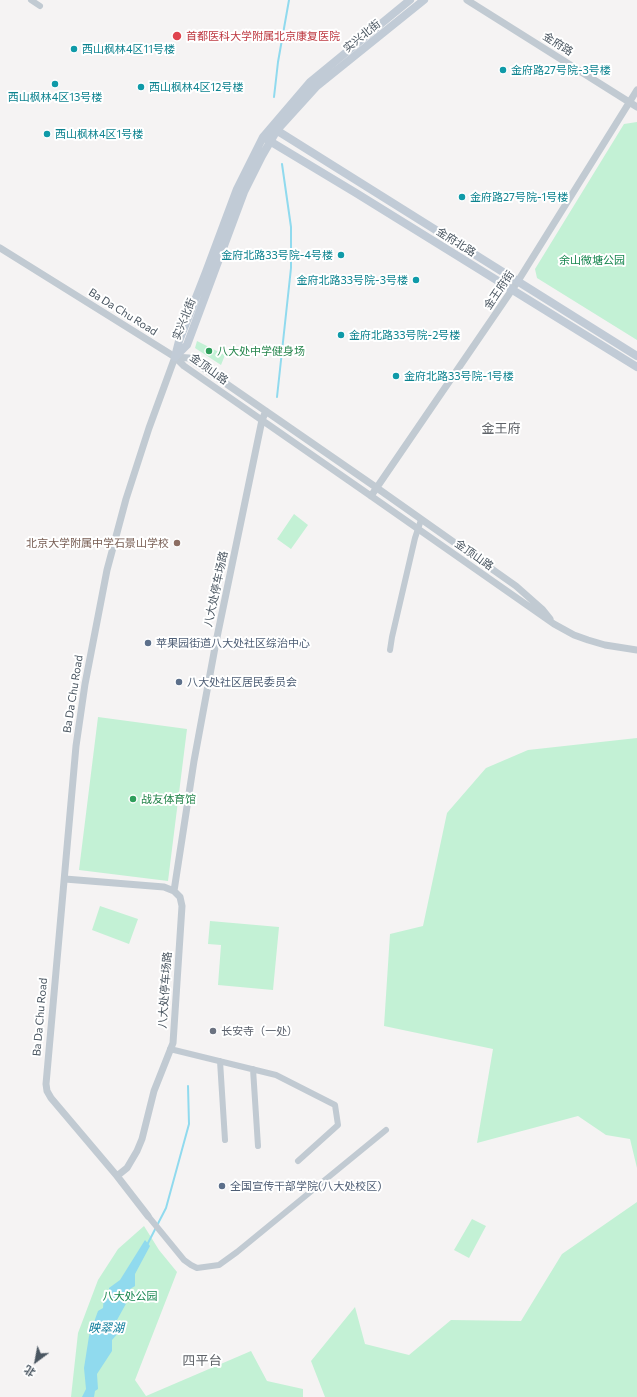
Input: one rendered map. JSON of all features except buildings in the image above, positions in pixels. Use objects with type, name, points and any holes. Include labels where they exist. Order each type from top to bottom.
[{"type":"main road","name":"实兴北街","points":[[175,357],[187,345],[244,192],[266,139],[310,82],[410,0]]},
{"type":"main road","name":"实兴北街","points":[[274,129],[316,87],[424,0]]},
{"type":"main road","name":"金府北路","points":[[274,129],[637,356]]},
{"type":"main road","name":"金府北路","points":[[266,139],[363,197],[637,367]]},
{"type":"street","points":[[31,0],[40,6]]},
{"type":"street","name":"金府路","points":[[467,0],[637,107]]},
{"type":"street","name":"金王府街","points":[[371,496],[518,282],[637,90]]},
{"type":"street","name":"Ba Da Chu Road","points":[[0,248],[175,357],[149,428],[126,499],[107,570],[85,684],[76,746],[46,1084],[47,1091],[51,1098],[117,1176],[148,1216]]},
{"type":"street","name":"金顶山路","points":[[175,357],[189,358],[377,488],[516,586],[542,609],[554,624]]},
{"type":"street","name":"金顶山路","points":[[175,357],[184,366],[554,624],[574,635],[588,640],[605,645],[637,650]]},
{"type":"street","name":"八大处停车场路","points":[[117,1176],[127,1168],[132,1161],[142,1139],[154,1091],[173,1043],[182,906],[180,897],[174,890],[216,642],[262,420],[266,411]]},
{"type":"street","points":[[390,650],[421,520]]},
{"type":"street","points":[[65,879],[164,887],[174,890]]},
{"type":"street","points":[[170,1049],[276,1075],[335,1105],[338,1125],[298,1161]]},
{"type":"street","points":[[220,1061],[225,1140]]},
{"type":"street","points":[[253,1069],[258,1146]]},
{"type":"street","points":[[148,1216],[184,1260],[197,1268],[219,1265],[237,1252],[386,1130]]},
{"type":"green space","name":"余山微塘公园","points":[[637,122],[637,340],[537,278],[535,269],[624,124]]},
{"type":"green space","name":"八大处中学健身场","points":[[197,341],[225,355],[221,365],[195,348]]},
{"type":"green space","points":[[294,514],[308,525],[291,549],[277,539]]},
{"type":"green space","name":"战友体育馆","points":[[98,717],[187,729],[168,881],[79,870]]},
{"type":"green space","points":[[637,738],[637,1168],[630,1139],[606,1135],[578,1116],[477,1143],[493,1049],[384,1026],[390,934],[423,926],[447,813],[486,768],[528,750]]},
{"type":"green space","points":[[100,906],[138,919],[129,944],[92,930]]},
{"type":"green space","points":[[210,921],[279,927],[273,990],[218,985],[221,945],[208,944]]},
{"type":"green space","points":[[637,1202],[637,1397],[325,1397],[311,1361],[355,1307],[365,1344],[409,1355],[451,1320],[521,1321],[562,1254]]},
{"type":"green space","points":[[472,1219],[486,1226],[469,1258],[454,1250]]},
{"type":"green space","name":"八大处公园","points":[[144,1226],[159,1250],[177,1272],[135,1380],[146,1396],[251,1351],[267,1381],[303,1389],[303,1397],[71,1397],[78,1333],[98,1280],[118,1249]]},
{"type":"water","name":"映翠湖","points":[[145,1240],[150,1246],[135,1274],[135,1286],[127,1291],[128,1300],[117,1320],[119,1332],[112,1340],[112,1351],[97,1374],[98,1389],[95,1391],[94,1397],[82,1397],[86,1389],[84,1368],[89,1336],[98,1311],[103,1308],[104,1294],[109,1294],[109,1288],[120,1280]]},
{"type":"waterway","points":[[274,97],[278,62],[289,0]]},
{"type":"waterway","points":[[277,397],[291,268],[291,227],[282,164]]},
{"type":"waterway","points":[[147,1245],[166,1208],[189,1124],[188,1086]]},
{"type":"place","name":"首都医科大学附属北京康复医院","points":[[177,36]]},
{"type":"place","name":"西山枫林4区11号楼","points":[[74,49]]},
{"type":"place","name":"金府路27号院-3号楼","points":[[503,70]]},
{"type":"place","name":"西山枫林4区13号楼","points":[[55,84]]},
{"type":"place","name":"西山枫林4区12号楼","points":[[141,87]]},
{"type":"place","name":"西山枫林4区1号楼","points":[[47,134]]},
{"type":"place","name":"金府路27号院-1号楼","points":[[462,197]]},
{"type":"place","name":"金府北路33号院-4号楼","points":[[341,255]]},
{"type":"place","name":"金府北路33号院-3号楼","points":[[416,280]]},
{"type":"place","name":"金府北路33号院-2号楼","points":[[341,335]]},
{"type":"place","name":"八大处中学健身场","points":[[209,351]]},
{"type":"place","name":"金府北路33号院-1号楼","points":[[396,376]]},
{"type":"place","name":"北京大学附属中学石景山学校","points":[[177,543]]},
{"type":"place","name":"苹果园街道八大处社区综治中心","points":[[148,643]]},
{"type":"place","name":"八大处社区居民委员会","points":[[179,682]]},
{"type":"place","name":"战友体育馆","points":[[133,799]]},
{"type":"place","name":"长安寺（一处）","points":[[213,1031]]},
{"type":"place","name":"全国宣传干部学院(八大处校区)","points":[[222,1186]]},
{"type":"district","name":"金王府","points":[[501,429]]},
{"type":"district","name":"四平台","points":[[202,1361]]}]
